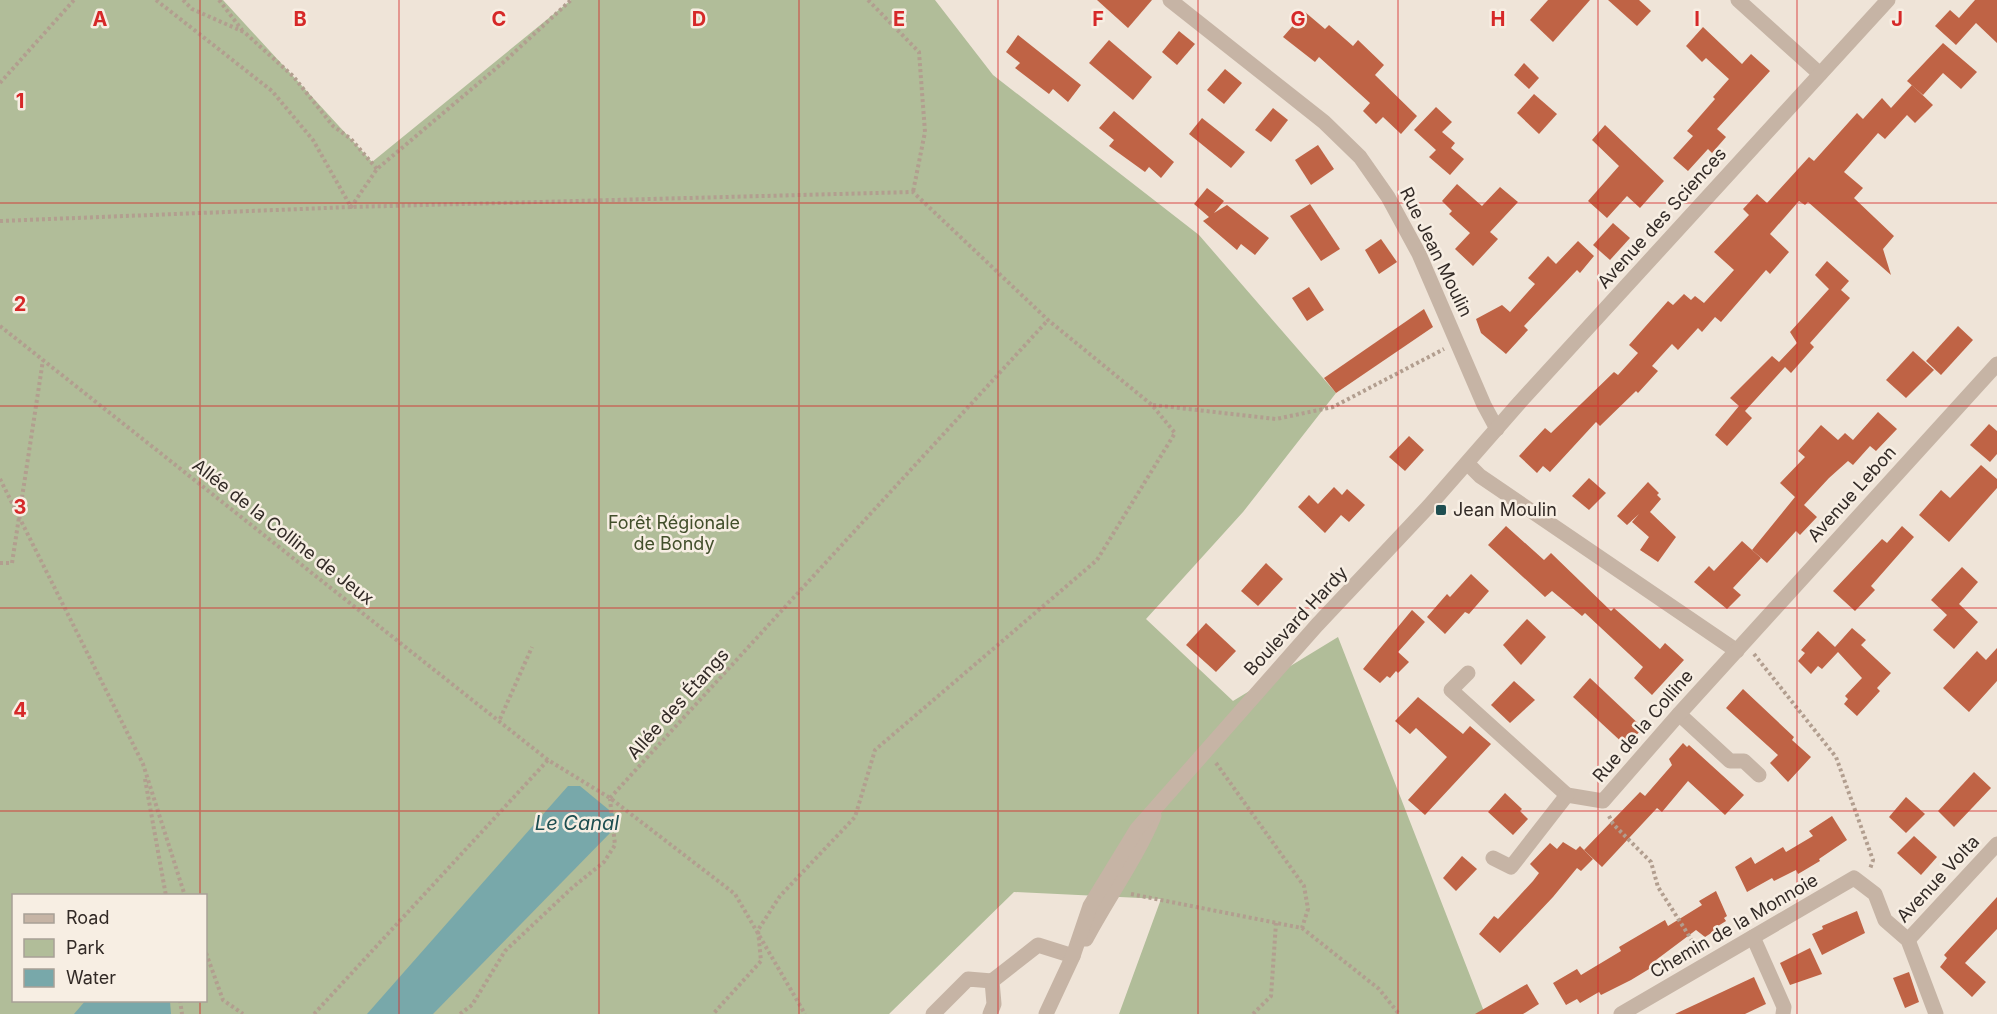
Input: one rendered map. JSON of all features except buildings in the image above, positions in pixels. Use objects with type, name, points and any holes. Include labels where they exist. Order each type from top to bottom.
[{"type":"street","name":"Rue Jean Moulin","points":[[1170,0],[1324,122],[1360,157],[1388,197],[1419,254],[1497,429]]},
{"type":"street","points":[[1738,0],[1820,74]]},
{"type":"street","name":"Avenue des Sciences","points":[[1468,464],[1497,429],[1888,0]]},
{"type":"street","name":"Avenue Lebon","points":[[1740,647],[1997,364]]},
{"type":"street","points":[[1468,464],[1480,476],[1740,647]]},
{"type":"street","name":"Boulevard Hardy","points":[[1046,1014],[1073,956],[1090,906],[1137,829],[1205,749],[1468,464]]},
{"type":"street","name":"Rue de la Colline","points":[[1567,795],[1603,801],[1740,647]]},
{"type":"street","points":[[1468,673],[1451,690],[1567,795],[1511,867],[1492,858]]},
{"type":"street","points":[[1679,714],[1730,760],[1744,761],[1759,775]]},
{"type":"street","name":"Boulevard Hardy","points":[[1073,956],[1086,940],[1114,887],[1146,837],[1157,808]]},
{"type":"street","name":"Avenue Volta","points":[[1908,940],[1997,844]]},
{"type":"street","points":[[1860,882],[1875,894],[1885,920],[1908,940],[1936,1014]]},
{"type":"street","name":"Chemin de la Monnoie","points":[[1621,1014],[1753,937],[1860,882]]},
{"type":"street","points":[[1753,937],[1784,1007],[1783,1014]]},
{"type":"street","points":[[933,1014],[968,979],[992,981],[1038,945],[1073,956]]},
{"type":"street","points":[[990,1014],[994,1004],[992,981]]},
{"type":"path","points":[[0,83],[74,0]]},
{"type":"path","points":[[156,0],[272,91],[313,140],[351,207]]},
{"type":"path","points":[[183,0],[192,9],[244,32]]},
{"type":"path","points":[[219,0],[244,32],[293,76],[333,126],[351,139],[377,169]]},
{"type":"path","points":[[351,207],[377,169],[506,60],[543,23],[572,0]]},
{"type":"path","points":[[868,0],[919,52],[925,132],[913,192]]},
{"type":"path","points":[[0,221],[351,207],[913,192],[1048,320],[1152,405],[1175,433],[1097,560],[875,750],[855,817],[780,896],[758,930],[761,961],[713,1014]]},
{"type":"path","name":"Allée des Étangs","points":[[610,798],[1048,320]]},
{"type":"path","name":"Allée de la Colline de Jeux","points":[[0,326],[500,719],[548,760]]},
{"type":"path","points":[[1152,405],[1276,419],[1333,407],[1457,342]]},
{"type":"path","points":[[0,563],[12,563],[43,360]]},
{"type":"path","points":[[0,479],[143,764],[184,894]]},
{"type":"path","points":[[500,719],[532,647]]},
{"type":"path","points":[[1740,647],[1757,656],[1836,757],[1873,860],[1860,882]]},
{"type":"path","points":[[1205,749],[1304,886],[1308,909],[1302,928]]},
{"type":"path","points":[[314,1014],[548,760],[610,798],[735,894],[805,1014]]},
{"type":"path","points":[[143,764],[166,894]]},
{"type":"path","points":[[460,1014],[472,1005],[505,951],[573,887],[604,862],[615,845],[610,798]]},
{"type":"path","points":[[1603,801],[1613,824],[1651,862],[1658,888],[1707,965]]},
{"type":"path","points":[[1114,887],[1140,897],[1302,928],[1379,989],[1399,1014]]},
{"type":"path","points":[[1253,1014],[1271,996],[1276,923]]},
{"type":"path","points":[[207,956],[223,1000],[243,1014]]},
{"type":"green space","name":"Forêt Régionale de Bondy","points":[[0,0],[223,0],[372,162],[571,0],[935,0],[993,75],[1199,235],[1336,393],[1243,512],[1146,619],[1233,701],[1338,637],[1485,1014],[1119,1014],[1161,899],[1014,892],[889,1014],[0,1014]]},
{"type":"water","name":"Le Canal","points":[[568,786],[580,786],[614,814],[613,830],[433,1014],[367,1014]]},
{"type":"water","points":[[84,1002],[170,1002],[171,1014],[74,1014]]},
{"type":"place","name":"Jean Moulin","points":[[1441,510]]}]
